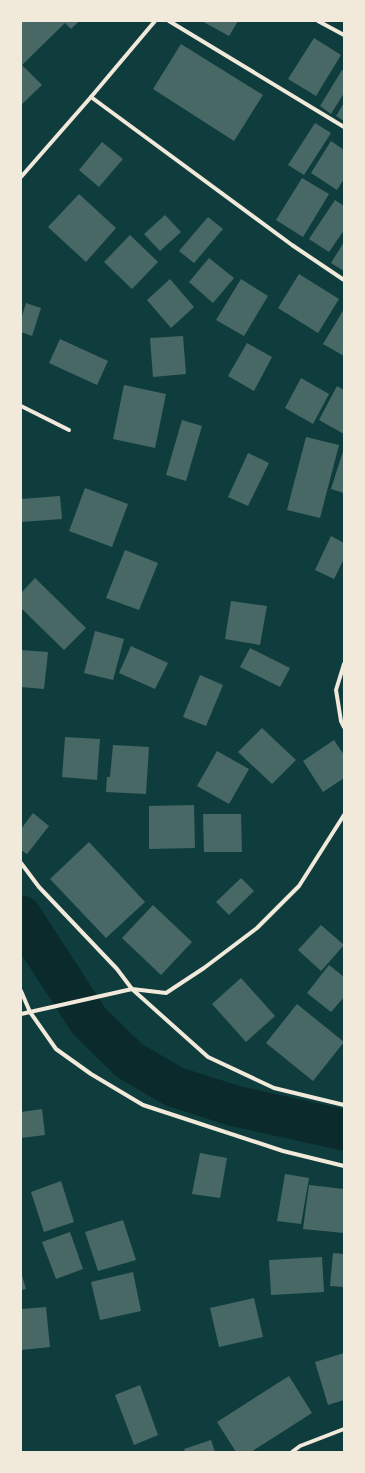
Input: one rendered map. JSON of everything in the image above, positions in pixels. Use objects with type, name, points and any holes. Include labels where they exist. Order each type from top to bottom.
[{"type":"street","points":[[21,178],[155,21]]},
{"type":"street","points":[[169,21],[344,127]]},
{"type":"street","points":[[318,21],[344,35]]},
{"type":"street","points":[[91,97],[292,245],[344,280]]},
{"type":"street","points":[[21,406],[69,430]]},
{"type":"street","points":[[344,664],[336,690],[341,721],[344,727]]},
{"type":"street","points":[[21,1014],[132,989],[166,993],[204,968],[257,928],[299,886],[344,815]]},
{"type":"street","points":[[21,863],[39,887],[117,969],[132,989],[208,1057],[274,1088],[344,1105]]},
{"type":"street","points":[[21,991],[30,1012],[56,1049],[91,1074],[143,1105],[283,1151],[344,1166]]},
{"type":"street","points":[[292,1452],[300,1446],[344,1429]]},
{"type":"building","points":[[21,21],[79,21],[71,29],[65,23],[22,65],[42,85],[21,105]]},
{"type":"building","points":[[202,21],[238,21],[229,36]]},
{"type":"building","points":[[314,38],[341,55],[316,96],[288,79]]},
{"type":"building","points":[[181,44],[263,95],[234,141],[153,89]]},
{"type":"building","points":[[342,70],[344,71],[344,93],[331,114],[320,106]]},
{"type":"building","points":[[344,103],[344,121],[336,116]]},
{"type":"building","points":[[315,123],[331,133],[304,175],[288,165]]},
{"type":"building","points":[[331,141],[344,150],[344,179],[337,190],[311,173]]},
{"type":"building","points":[[102,142],[123,159],[99,187],[79,170]]},
{"type":"building","points":[[302,178],[329,194],[303,237],[276,220]]},
{"type":"building","points":[[79,194],[116,228],[86,262],[48,227]]},
{"type":"building","points":[[335,200],[344,206],[344,230],[329,252],[309,239]]},
{"type":"building","points":[[165,215],[181,232],[160,251],[144,234]]},
{"type":"building","points":[[208,217],[223,229],[194,263],[179,251]]},
{"type":"building","points":[[130,235],[158,262],[132,289],[104,262]]},
{"type":"building","points":[[344,242],[344,271],[331,263]]},
{"type":"building","points":[[209,258],[234,278],[213,303],[189,282]]},
{"type":"building","points":[[299,274],[339,299],[318,333],[278,308]]},
{"type":"building","points":[[170,279],[194,307],[171,328],[147,300]]},
{"type":"building","points":[[241,279],[268,296],[244,336],[216,320]]},
{"type":"building","points":[[26,303],[41,308],[32,336],[21,332],[21,319]]},
{"type":"building","points":[[344,309],[344,356],[323,344]]},
{"type":"building","points":[[183,336],[186,374],[153,377],[150,338]]},
{"type":"building","points":[[60,339],[108,361],[97,385],[49,363]]},
{"type":"building","points":[[247,343],[272,357],[254,391],[228,376]]},
{"type":"building","points":[[301,378],[329,394],[313,424],[285,408]]},
{"type":"building","points":[[124,385],[166,394],[155,448],[113,439]]},
{"type":"building","points":[[337,386],[344,390],[344,434],[319,420]]},
{"type":"building","points":[[182,420],[202,426],[186,481],[166,475]]},
{"type":"building","points":[[306,437],[339,445],[320,518],[287,510]]},
{"type":"building","points":[[344,448],[344,493],[331,489]]},
{"type":"building","points":[[248,453],[269,463],[248,506],[228,497]]},
{"type":"building","points":[[85,488],[128,504],[112,547],[69,531]]},
{"type":"building","points":[[60,496],[62,519],[21,522],[21,499]]},
{"type":"building","points":[[331,536],[344,543],[344,559],[334,579],[315,570]]},
{"type":"building","points":[[125,550],[158,563],[139,610],[106,598]]},
{"type":"building","points":[[35,578],[86,628],[64,650],[21,608],[21,593]]},
{"type":"building","points":[[231,601],[267,606],[260,645],[225,639]]},
{"type":"building","points":[[95,631],[124,639],[113,680],[84,673]]},
{"type":"building","points":[[131,646],[168,663],[155,689],[119,673]]},
{"type":"building","points":[[250,648],[290,668],[280,687],[240,667]]},
{"type":"building","points":[[21,650],[48,652],[44,689],[21,687]]},
{"type":"building","points":[[200,675],[223,685],[206,726],[183,717]]},
{"type":"building","points":[[262,728],[296,760],[272,784],[238,752]]},
{"type":"building","points":[[65,737],[100,739],[97,780],[62,777]]},
{"type":"building","points":[[334,740],[344,755],[344,778],[323,792],[303,761]]},
{"type":"building","points":[[113,745],[149,747],[146,794],[106,792],[107,777],[110,777]]},
{"type":"building","points":[[217,751],[249,769],[229,804],[197,786]]},
{"type":"building","points":[[194,805],[195,848],[149,849],[149,806]]},
{"type":"building","points":[[33,813],[49,826],[27,854],[21,850],[21,829]]},
{"type":"building","points":[[203,814],[241,814],[242,852],[204,852]]},
{"type":"building","points":[[89,842],[145,902],[106,938],[50,879]]},
{"type":"building","points":[[241,878],[254,891],[229,915],[216,902]]},
{"type":"building","points":[[153,905],[192,942],[161,975],[122,938]]},
{"type":"building","points":[[321,925],[344,945],[321,971],[298,950]]},
{"type":"building","points":[[329,965],[344,977],[344,997],[331,1012],[307,993]]},
{"type":"building","points":[[241,978],[275,1016],[246,1042],[212,1004]]},
{"type":"building","points":[[297,1004],[344,1042],[313,1081],[266,1043]]},
{"type":"building","points":[[42,1109],[45,1135],[21,1138],[21,1112]]},
{"type":"building","points":[[200,1153],[227,1158],[220,1198],[192,1194]]},
{"type":"building","points":[[285,1174],[309,1178],[301,1224],[277,1221]]},
{"type":"building","points":[[61,1181],[74,1222],[44,1232],[31,1192]]},
{"type":"building","points":[[309,1185],[344,1189],[344,1233],[303,1229]]},
{"type":"building","points":[[123,1220],[136,1260],[98,1271],[85,1232]]},
{"type":"building","points":[[70,1232],[83,1269],[56,1279],[42,1242]]},
{"type":"building","points":[[333,1253],[344,1254],[344,1287],[330,1286]]},
{"type":"building","points":[[322,1257],[324,1292],[271,1295],[269,1260]]},
{"type":"building","points":[[21,1272],[26,1289],[21,1290]]},
{"type":"building","points":[[133,1272],[141,1311],[100,1320],[91,1282]]},
{"type":"building","points":[[254,1298],[263,1337],[219,1347],[210,1308]]},
{"type":"building","points":[[46,1307],[50,1347],[21,1350],[21,1309]]},
{"type":"building","points":[[344,1353],[344,1400],[328,1405],[315,1362]]},
{"type":"building","points":[[289,1376],[312,1413],[251,1452],[236,1452],[217,1422]]},
{"type":"building","points":[[140,1385],[158,1435],[134,1445],[115,1395]]},
{"type":"building","points":[[211,1440],[215,1452],[185,1452],[184,1449]]},
{"type":"waterway","points":[[21,916],[89,1021],[130,1061],[175,1087],[235,1106],[344,1130]]}]
